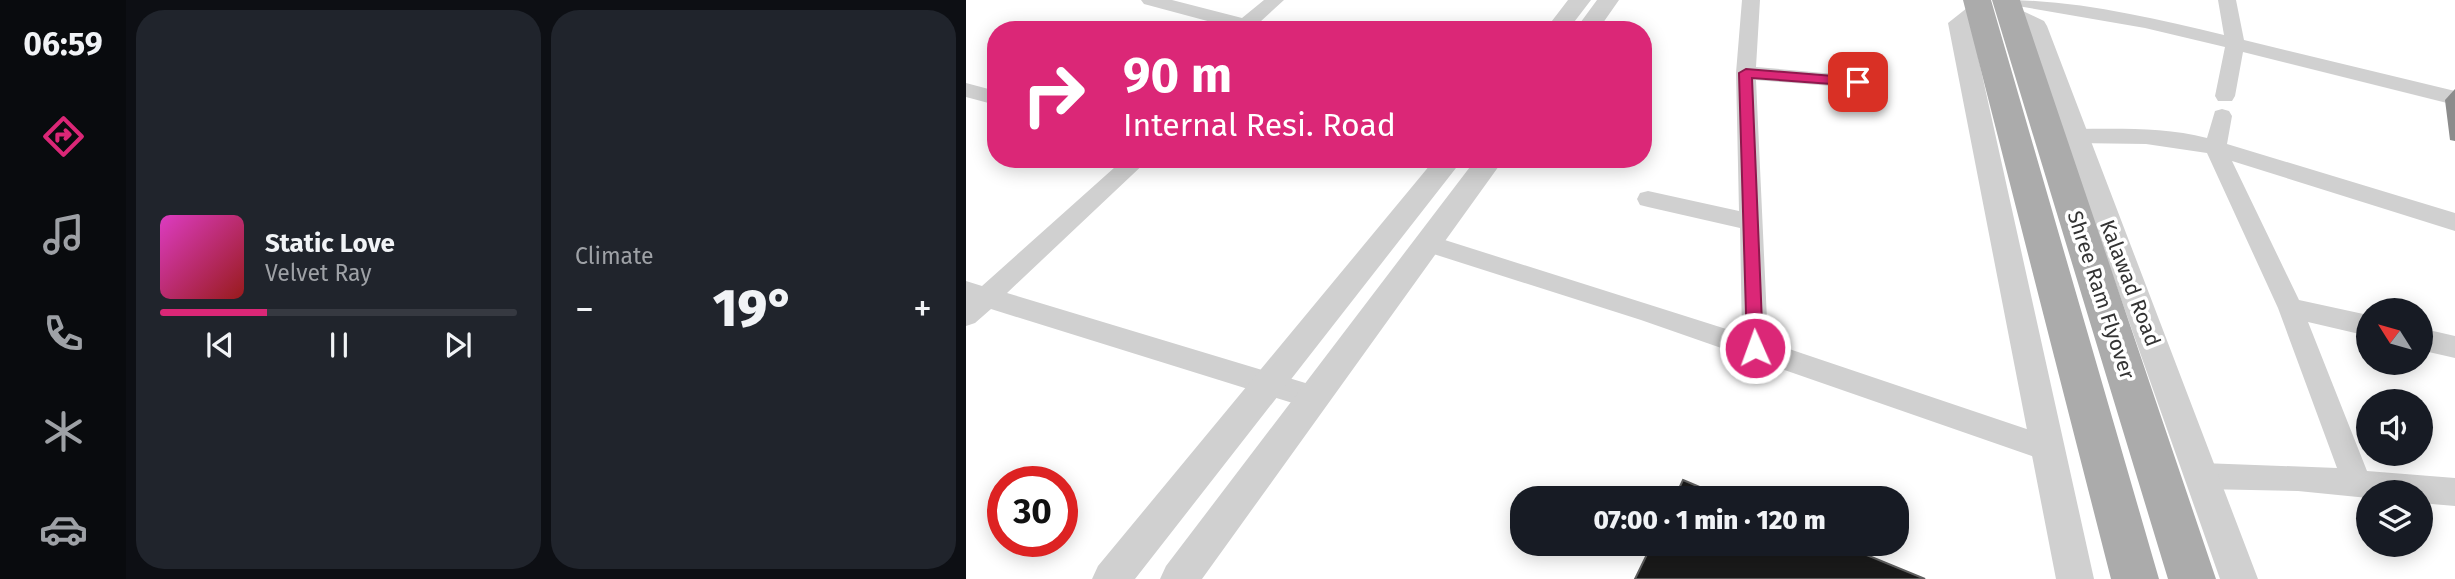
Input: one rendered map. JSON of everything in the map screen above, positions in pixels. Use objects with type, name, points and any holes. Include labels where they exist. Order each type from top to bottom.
[{"type":"main road","name":"Shree Ram Flyover","points":[[1999,13],[2135,579]]},
{"type":"main road","name":"Shree Ram Flyover","points":[[1999,13],[2192,579]]},
{"type":"street","points":[[1150,0],[1230,21]]},
{"type":"street","points":[[1250,21],[1275,0]]},
{"type":"street","points":[[1563,21],[1580,0]]},
{"type":"street","points":[[1593,21],[1608,0]]},
{"type":"street","points":[[1751,0],[1746,73],[1755,348]]},
{"type":"street","points":[[2227,0],[2235,45],[2215,148],[2290,308],[2356,480]]},
{"type":"street","points":[[2075,579],[1959,23],[1999,13],[2145,22],[2455,98]]},
{"type":"street","name":"Kalawad Road","points":[[1999,13],[2036,26],[2239,579]]},
{"type":"street","points":[[1746,73],[1858,82]]},
{"type":"street","points":[[966,90],[987,96]]},
{"type":"street","points":[[2075,136],[2163,136],[2186,139],[2455,222]]},
{"type":"street","points":[[966,316],[976,295],[1127,168]]},
{"type":"street","points":[[1111,579],[1443,168]]},
{"type":"street","points":[[1179,579],[1484,168]]},
{"type":"street","points":[[1648,198],[1751,222]]},
{"type":"street","points":[[1429,244],[1755,348],[2046,448]]},
{"type":"street","points":[[976,295],[1312,397]]},
{"type":"street","points":[[2290,308],[2356,323]]},
{"type":"street","points":[[2433,342],[2455,347]]},
{"type":"street","points":[[2202,476],[2356,482]]},
{"type":"street","points":[[2433,490],[2455,492]]},
{"type":"building","points":[[1683,480],[1697,486],[1680,486]]},
{"type":"building","points":[[1646,556],[1869,556],[1925,579],[1635,579]]},
{"type":"route","points":[[1755,348],[1746,73],[1858,82]]}]
